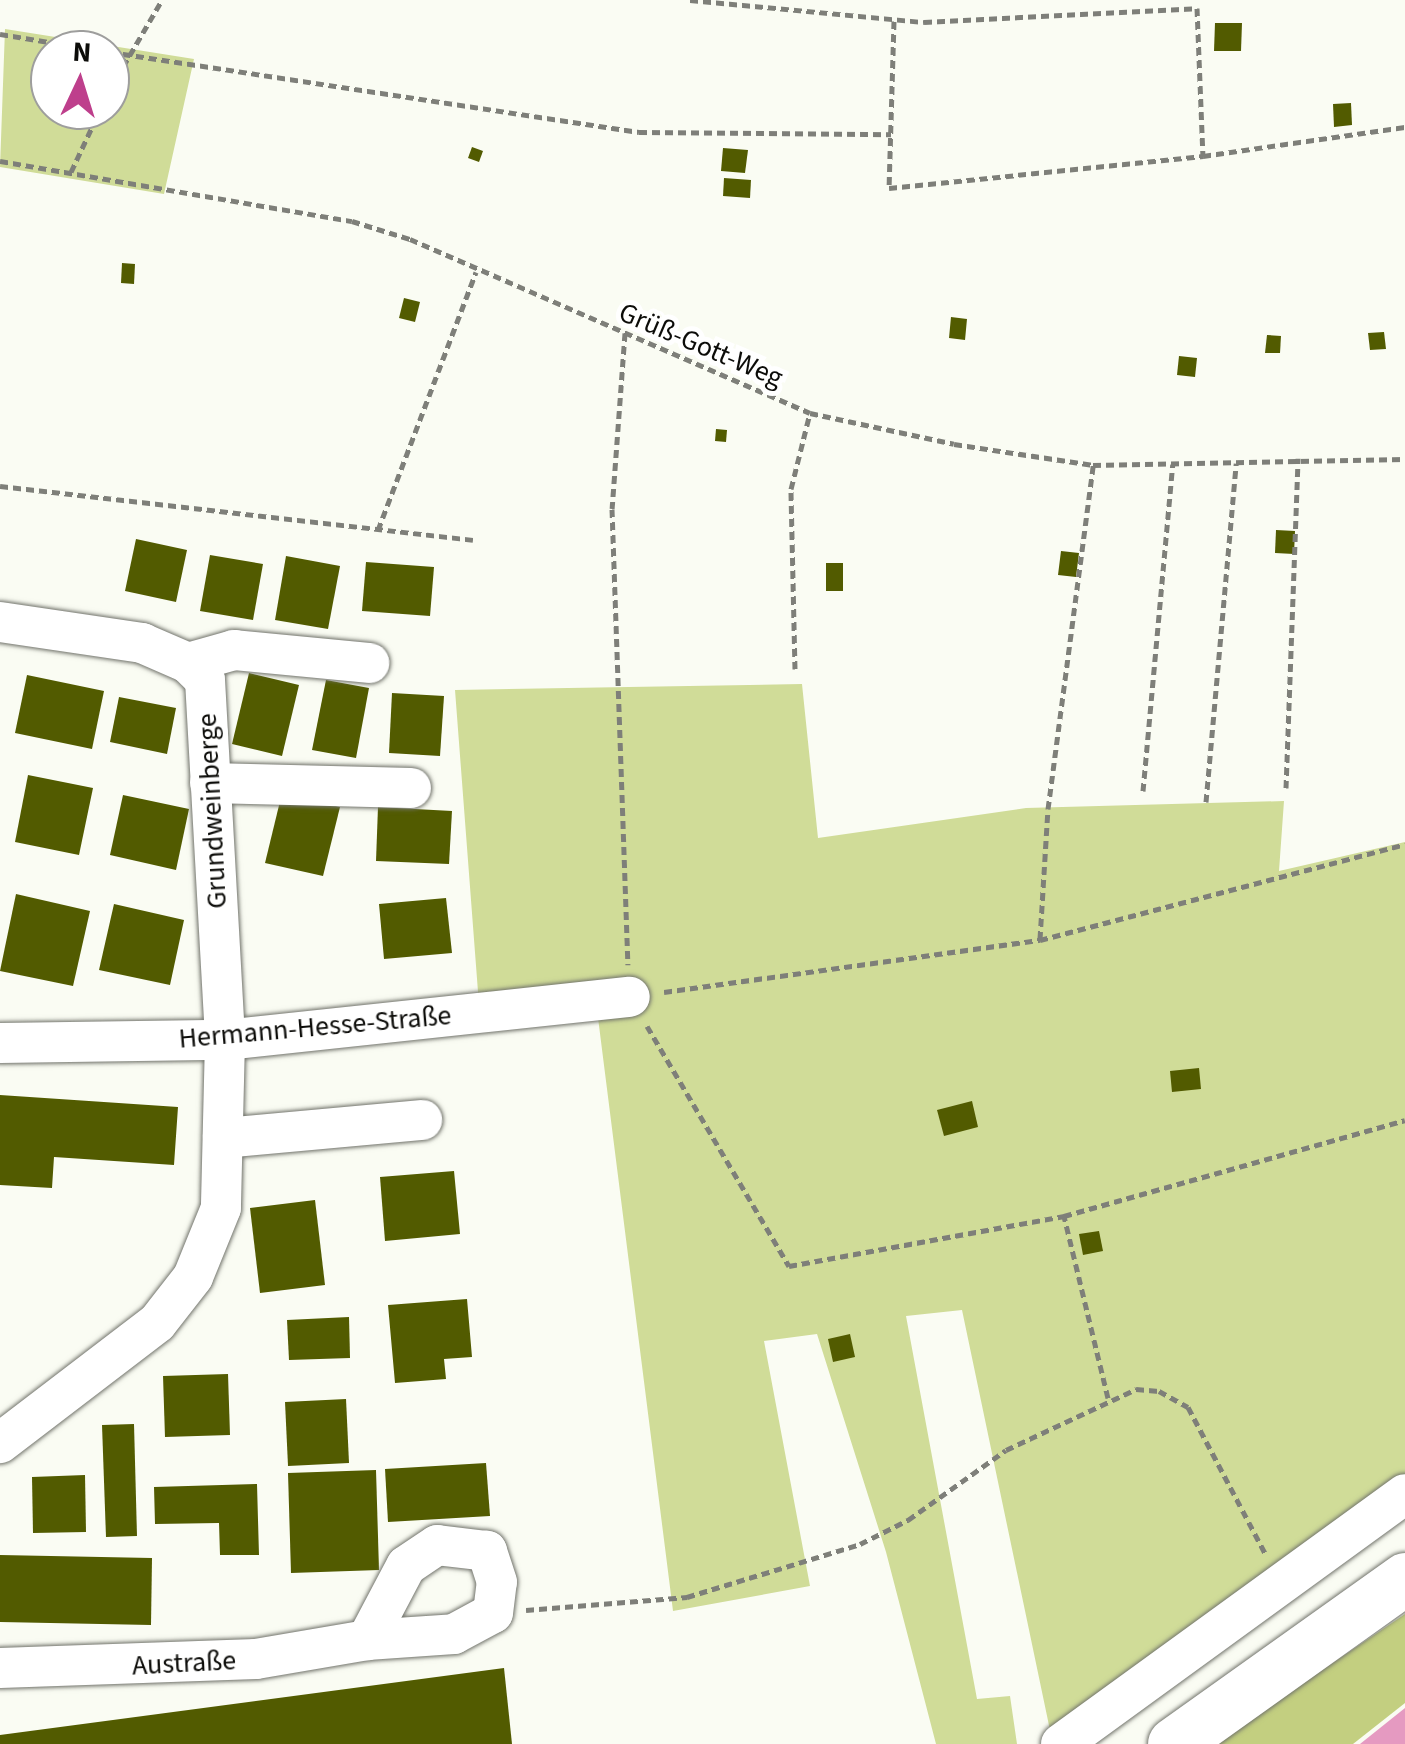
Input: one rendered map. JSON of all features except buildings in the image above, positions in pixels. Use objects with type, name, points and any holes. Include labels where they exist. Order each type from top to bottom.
[{"type":"main road","points":[[1174,1744],[1405,1579]]},
{"type":"street","points":[[0,622],[142,643],[188,663],[234,650],[370,662]]},
{"type":"street","name":"Grundweinberge","points":[[0,1443],[157,1323],[194,1278],[221,1208],[225,1040],[206,680],[188,663]]},
{"type":"street","points":[[210,784],[412,788]]},
{"type":"street","name":"Hermann-Hesse-Straße","points":[[0,1043],[225,1040],[630,997]]},
{"type":"street","points":[[223,1138],[422,1120]]},
{"type":"street","points":[[1061,1744],[1405,1494]]},
{"type":"street","points":[[367,1640],[406,1566],[438,1545],[487,1551],[497,1582],[494,1613]]},
{"type":"street","name":"Austraße","points":[[0,1668],[256,1660],[367,1640],[454,1634],[494,1613]]},
{"type":"path","points":[[130,48],[162,0]]},
{"type":"path","points":[[690,0],[894,21],[1197,8],[1203,156]]},
{"type":"path","points":[[894,21],[889,188],[1203,156],[1405,127]]},
{"type":"path","points":[[0,34],[30,39]]},
{"type":"path","points":[[130,55],[639,132],[891,134]]},
{"type":"path","points":[[70,172],[90,130]]},
{"type":"path","name":"Grüß-Gott-Weg","points":[[0,161],[352,221],[410,239],[476,272],[810,413],[1093,465],[1298,458],[1405,460]]},
{"type":"path","points":[[378,530],[476,272]]},
{"type":"path","points":[[625,334],[612,509],[613,665],[630,997],[789,1266],[1064,1216],[1405,1120]]},
{"type":"path","points":[[795,670],[791,489],[810,413]]},
{"type":"path","points":[[1286,788],[1298,458]]},
{"type":"path","points":[[1206,802],[1236,463]]},
{"type":"path","points":[[1143,791],[1172,464]]},
{"type":"path","points":[[1040,940],[1048,809],[1093,465]]},
{"type":"path","points":[[0,486],[473,540]]},
{"type":"path","points":[[630,997],[1040,940],[1405,844]]},
{"type":"path","points":[[1064,1216],[1108,1398]]},
{"type":"path","points":[[494,1613],[687,1597],[811,1561],[908,1520],[1006,1450],[1108,1398],[1159,1391],[1188,1407],[1280,1582]]},
{"type":"green space","points":[[5,29],[30,33],[30,130],[130,130],[130,49],[194,59],[164,194],[0,167]]},
{"type":"green space","points":[[802,684],[818,838],[1026,808],[1284,801],[1279,871],[1405,842],[1405,1484],[1051,1735],[962,1310],[906,1316],[977,1699],[1010,1696],[1017,1744],[936,1744],[886,1552],[817,1334],[764,1341],[810,1586],[673,1611],[595,994],[479,1005],[455,690]]},
{"type":"green space","points":[[1405,1614],[1405,1703],[1353,1744],[1213,1744]]},
{"type":"shaded area","points":[[1405,1708],[1405,1744],[1360,1744]]}]
